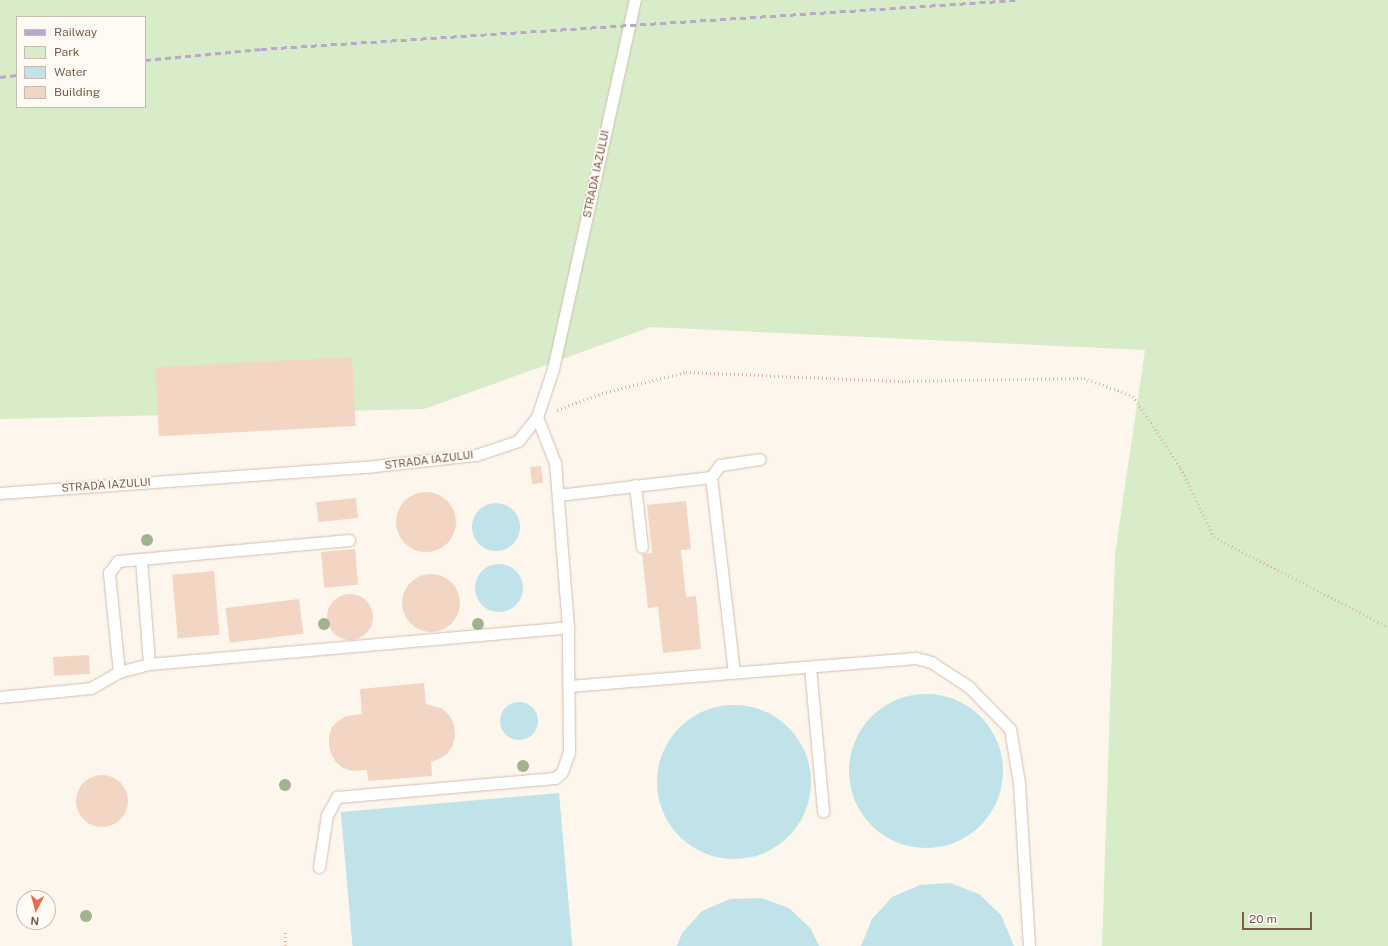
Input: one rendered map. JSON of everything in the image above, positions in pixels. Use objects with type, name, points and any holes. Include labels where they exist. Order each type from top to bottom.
[{"type":"lane","name":"STRADA IAZULUI","points":[[0,493],[374,466],[476,455],[518,441],[537,417],[553,369],[635,0]]},
{"type":"lane","points":[[319,867],[327,815],[337,797],[555,778],[562,772],[569,752],[568,627],[555,463],[537,417]]},
{"type":"lane","points":[[734,673],[711,477],[720,464],[760,459]]},
{"type":"lane","points":[[558,494],[711,477]]},
{"type":"lane","points":[[635,485],[642,547]]},
{"type":"lane","points":[[119,672],[110,573],[118,561],[349,540]]},
{"type":"lane","points":[[141,559],[149,664]]},
{"type":"lane","points":[[0,697],[91,688],[119,672],[149,664],[568,627]]},
{"type":"lane","points":[[569,686],[916,658],[931,662],[969,687],[1010,729],[1019,783],[1029,946]]},
{"type":"lane","points":[[810,667],[823,811]]},
{"type":"path","points":[[537,417],[602,393],[686,372],[905,381],[1084,378],[1133,396],[1181,468],[1214,537],[1388,627]]},
{"type":"path","points":[[285,930],[285,946]]},
{"type":"green space","points":[[0,0],[1388,0],[1388,946],[1102,946],[1115,554],[1145,350],[651,327],[424,409],[0,419]]},
{"type":"water","points":[[491,503],[501,503],[510,507],[516,513],[519,518],[519,536],[510,547],[501,551],[491,551],[482,547],[476,541],[472,532],[472,522],[476,513],[482,507]]},
{"type":"water","points":[[494,564],[504,564],[513,568],[519,574],[522,579],[522,597],[513,608],[504,612],[494,612],[485,608],[479,602],[475,593],[475,583],[479,574],[485,568]]},
{"type":"water","points":[[926,694],[941,696],[962,703],[969,707],[985,722],[990,728],[997,742],[1003,771],[1001,786],[994,807],[990,814],[975,830],[969,835],[955,842],[926,848],[911,846],[890,839],[883,835],[867,820],[862,814],[855,800],[849,771],[851,756],[858,735],[862,728],[877,712],[883,707],[897,700]]},
{"type":"water","points":[[515,702],[523,702],[533,707],[537,714],[537,728],[533,735],[523,740],[515,740],[505,735],[503,732],[500,725],[500,717],[505,707],[508,705]]},
{"type":"water","points":[[734,705],[749,707],[770,714],[777,718],[793,733],[798,739],[805,753],[811,782],[809,797],[802,818],[798,825],[783,841],[777,846],[763,853],[734,859],[719,857],[698,850],[691,846],[675,831],[670,825],[663,811],[657,782],[659,767],[666,746],[670,739],[685,723],[691,718],[705,711]]},
{"type":"water","points":[[559,793],[572,946],[353,946],[341,812]]},
{"type":"water","points":[[950,883],[979,894],[1001,915],[1014,946],[861,946],[872,919],[892,897],[920,885]]},
{"type":"water","points":[[761,898],[789,908],[811,929],[819,946],[677,946],[682,933],[702,911],[730,899]]},
{"type":"building","points":[[352,357],[356,426],[159,436],[155,367]]},
{"type":"building","points":[[541,466],[543,483],[532,484],[530,467]]},
{"type":"building","points":[[426,492],[443,497],[451,505],[456,522],[451,539],[443,547],[426,552],[409,547],[401,539],[396,522],[401,505],[409,497]]},
{"type":"building","points":[[356,498],[358,518],[318,522],[316,502]]},
{"type":"building","points":[[686,501],[691,549],[681,550],[686,597],[696,596],[701,649],[663,653],[658,607],[648,608],[642,554],[652,553],[647,505]]},
{"type":"building","points":[[355,549],[358,585],[324,588],[321,552]]},
{"type":"building","points":[[214,571],[220,635],[178,638],[172,575]]},
{"type":"building","points":[[431,574],[442,576],[455,587],[458,592],[460,603],[458,614],[447,627],[442,630],[431,632],[420,630],[407,619],[404,614],[402,603],[404,592],[415,579],[420,576]]},
{"type":"building","points":[[350,594],[363,598],[369,604],[373,617],[369,630],[363,636],[350,640],[337,636],[331,630],[327,617],[331,604],[337,598]]},
{"type":"building","points":[[299,599],[303,634],[230,643],[226,608]]},
{"type":"building","points":[[89,655],[90,674],[54,676],[53,657]]},
{"type":"building","points":[[424,683],[426,704],[443,709],[450,716],[454,725],[455,736],[453,745],[447,754],[431,762],[432,776],[368,781],[367,770],[352,771],[343,768],[336,762],[331,754],[329,736],[332,727],[338,721],[346,716],[362,714],[360,689]]},
{"type":"building","points":[[102,775],[112,777],[120,783],[126,791],[128,801],[126,811],[120,819],[112,825],[102,827],[92,825],[84,819],[78,811],[76,801],[78,791],[84,783],[92,777]]},
{"type":"railway","points":[[146,60],[261,49],[1016,0]]},
{"type":"railway","points":[[0,77],[16,75]]}]
